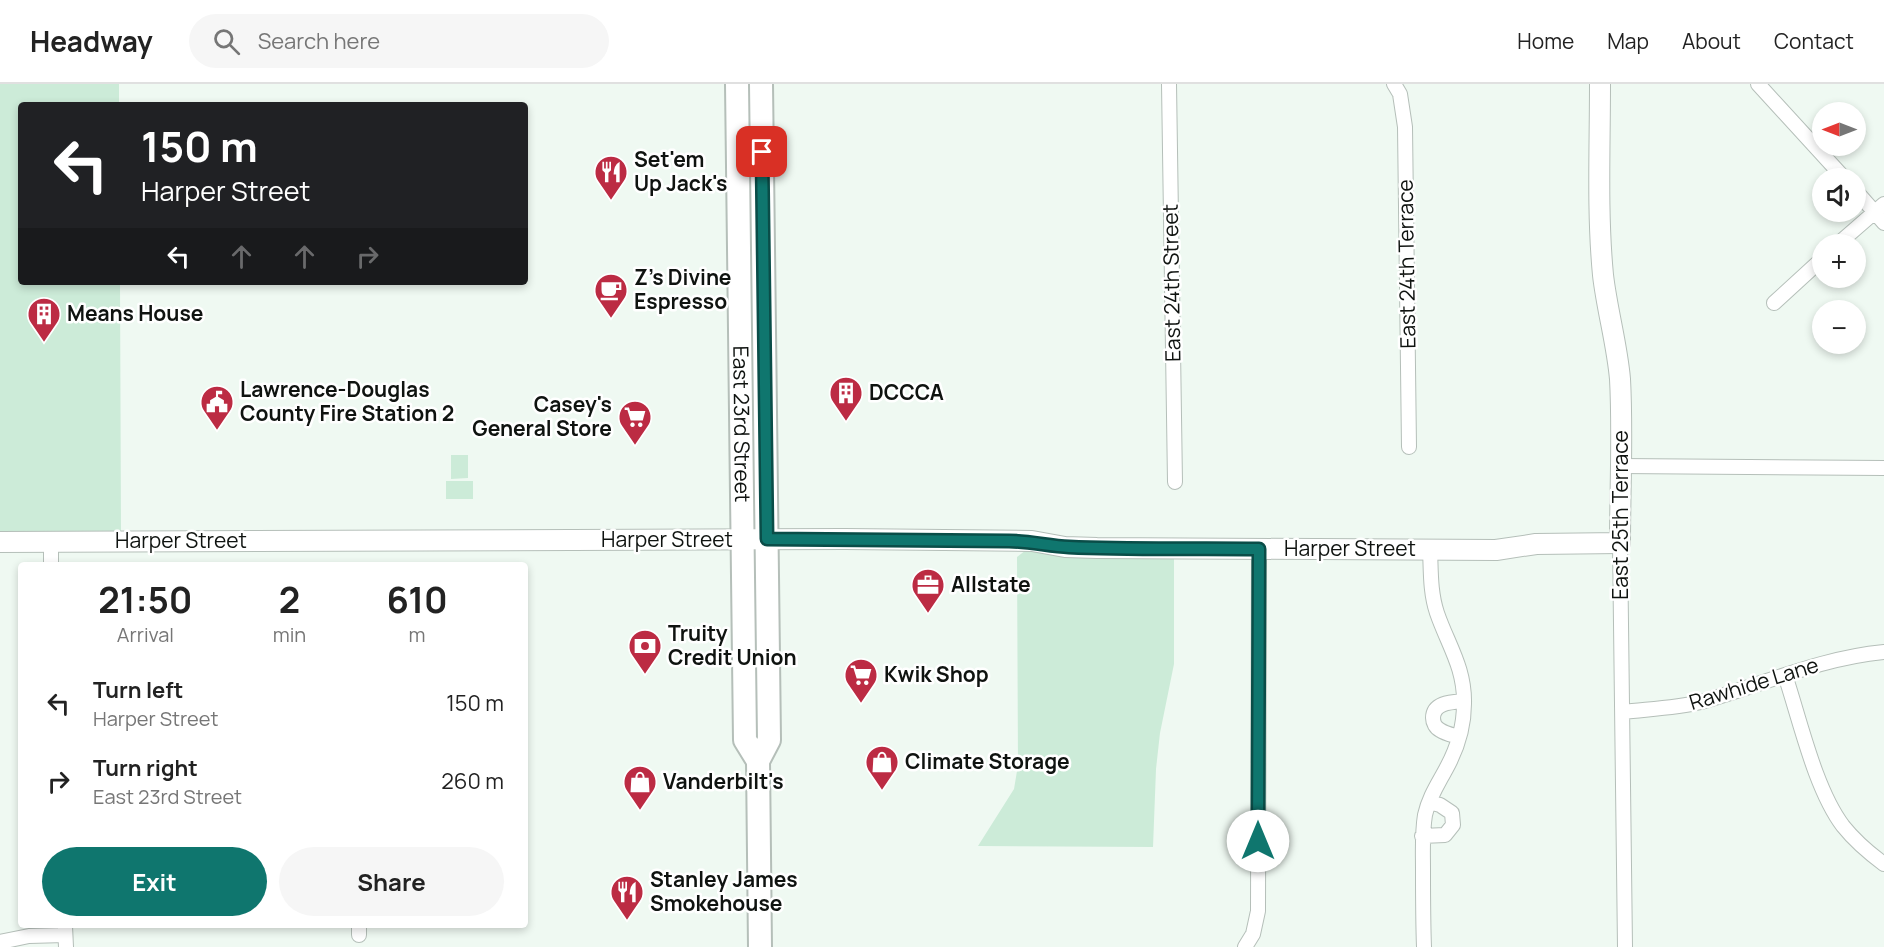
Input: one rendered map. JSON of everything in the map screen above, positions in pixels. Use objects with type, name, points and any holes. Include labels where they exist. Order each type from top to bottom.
[{"type":"main road","name":"East 23rd Street","points":[[737,84],[745,740],[758,761]]},
{"type":"main road","name":"East 23rd Street","points":[[760,947],[758,761],[770,740],[761,84]]},
{"type":"street","name":"East 24th Street","points":[[1169,84],[1175,482]]},
{"type":"street","name":"East 24th Terrace","points":[[1394,84],[1400,94],[1405,127],[1409,447]]},
{"type":"street","name":"East 25th Terrace","points":[[1600,84],[1601,238],[1607,308],[1620,375],[1625,947]]},
{"type":"street","points":[[1758,84],[1835,168]]},
{"type":"street","points":[[1853,234],[1881,213],[1866,200]]},
{"type":"street","points":[[1774,303],[1812,268]]},
{"type":"street","points":[[1620,466],[1884,468]]},
{"type":"street","name":"Harper Street","points":[[0,542],[767,539],[1009,541],[1065,547],[1259,549],[1496,549],[1536,544],[1620,543]]},
{"type":"street","points":[[51,542],[51,562]]},
{"type":"street","points":[[1245,947],[1253,934],[1258,911],[1259,549]]},
{"type":"street","points":[[1424,947],[1422,836],[1429,802],[1452,757],[1459,737],[1464,701],[1458,660],[1436,611],[1431,586],[1430,549]]},
{"type":"street","name":"Rawhide Lane","points":[[1623,712],[1699,702],[1846,657],[1884,652]]},
{"type":"street","points":[[1785,675],[1822,788],[1833,811],[1855,840],[1884,864]]},
{"type":"street","points":[[1459,737],[1439,730],[1433,718],[1438,706],[1464,701]]},
{"type":"street","points":[[1422,836],[1445,834],[1453,825],[1452,813],[1440,805],[1429,802]]},
{"type":"street","points":[[0,942],[29,936],[65,936]]},
{"type":"green space","points":[[0,84],[119,84],[119,102],[18,102],[18,285],[120,285],[121,532],[0,533]]},
{"type":"green space","points":[[451,455],[468,455],[468,478],[451,479]]},
{"type":"green space","points":[[446,481],[473,481],[473,499],[446,499]]},
{"type":"green space","points":[[1026,550],[1081,558],[1174,559],[1174,664],[1160,733],[1153,847],[978,846],[1014,789],[1018,765],[1017,557]]},
{"type":"place","name":"Set'em Up Jack's","points":[[611,201]]},
{"type":"place","name":"Z's Divine Espresso","points":[[611,319]]},
{"type":"place","name":"Means House","points":[[44,343]]},
{"type":"place","name":"DCCCA","points":[[846,422]]},
{"type":"place","name":"Lawrence-Douglas County Fire Station 2","points":[[217,431]]},
{"type":"place","name":"Casey's General Store","points":[[635,446]]},
{"type":"place","name":"Allstate","points":[[928,614]]},
{"type":"place","name":"Truity Credit Union","points":[[645,675]]},
{"type":"place","name":"Kwik Shop","points":[[861,704]]},
{"type":"place","name":"Climate Storage","points":[[882,791]]},
{"type":"place","name":"Vanderbilt's","points":[[640,811]]},
{"type":"place","name":"Stanley James Smokehouse","points":[[627,921]]},
{"type":"route","points":[[762,152],[767,539],[1009,541],[1065,547],[1259,549],[1258,841]]}]
